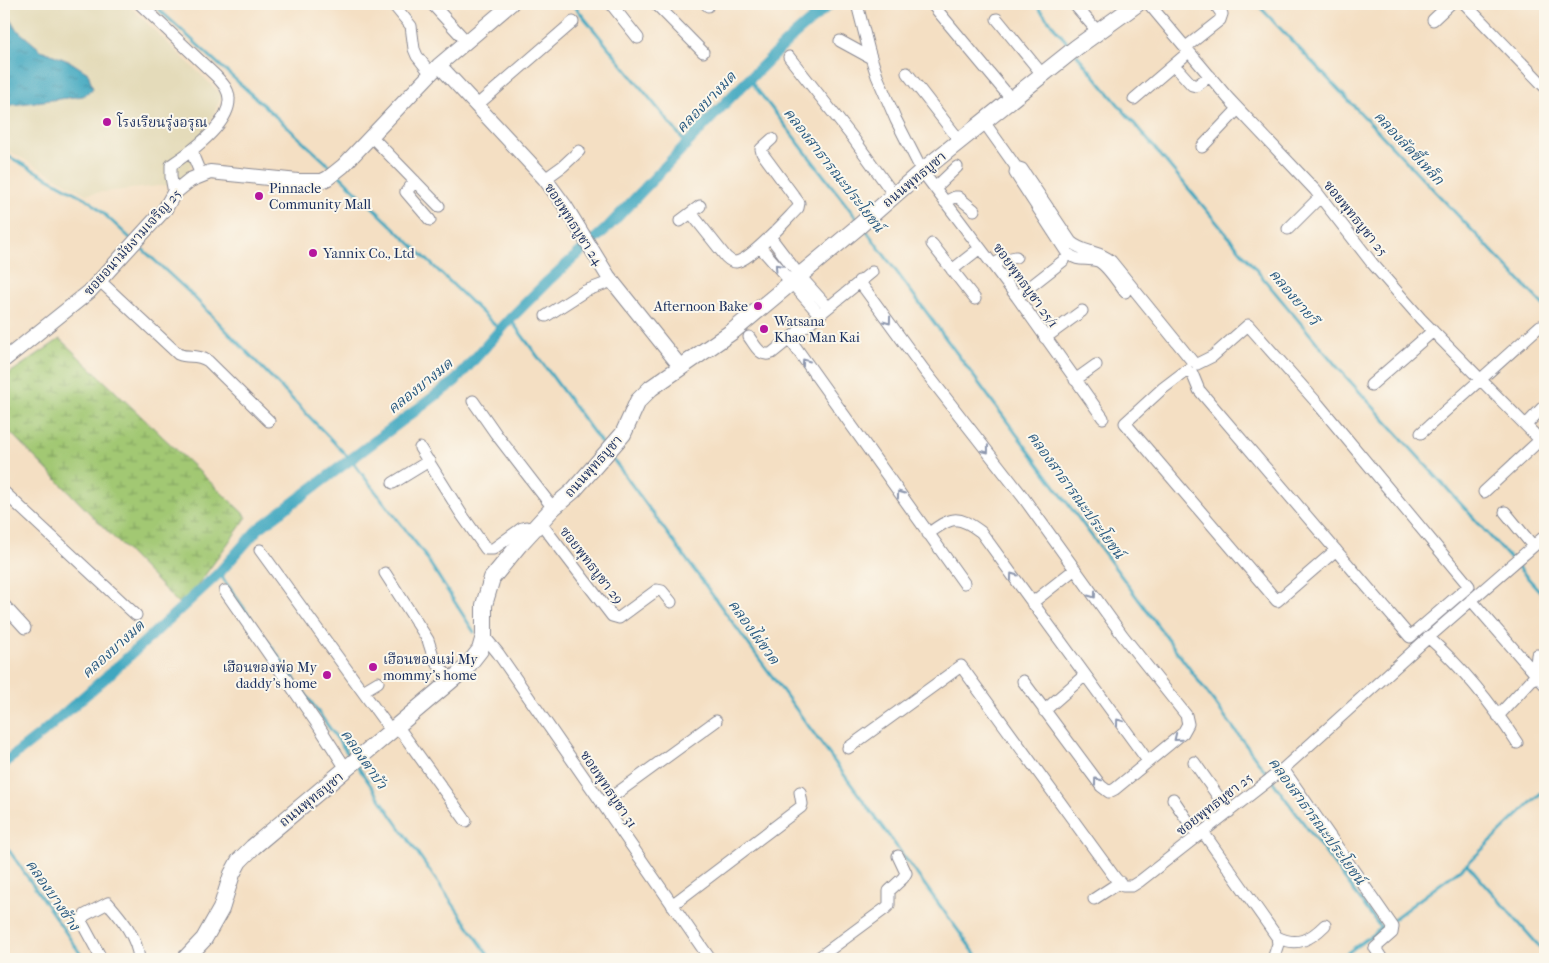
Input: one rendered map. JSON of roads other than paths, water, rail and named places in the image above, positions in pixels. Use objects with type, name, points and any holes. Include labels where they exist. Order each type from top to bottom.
[{"type":"main road","name":"ถนนพุทธบูชา","points":[[185,959],[204,940],[221,909],[232,874],[239,861],[253,846],[395,729],[475,658],[480,650],[484,636],[484,605],[492,578],[553,508],[572,491],[623,434],[634,408],[644,394],[680,366],[733,331],[922,171],[1042,74],[1137,4]]},
{"type":"street","points":[[140,4],[199,58],[227,88],[229,99],[225,116],[193,150],[171,165],[174,193]]},
{"type":"street","points":[[392,4],[411,26],[414,49],[417,56],[432,73]]},
{"type":"street","points":[[432,4],[467,42]]},
{"type":"street","name":"ซอยอนามัยงามเจริญ 25","points":[[4,360],[57,319],[100,281],[165,209],[174,193],[190,180],[210,172],[298,181],[328,178],[343,166],[432,73],[511,4]]},
{"type":"street","points":[[611,4],[638,38]]},
{"type":"street","points":[[656,4],[702,52]]},
{"type":"street","name":"ซอยพุทธบูชา 25/1","points":[[858,4],[877,76],[896,120],[922,171],[1017,297],[1103,418]]},
{"type":"street","points":[[932,4],[1012,100]]},
{"type":"street","points":[[1074,4],[1098,32]]},
{"type":"street","name":"ซอยพุทธบูชา 25","points":[[1137,4],[1210,76],[1238,109],[1320,196],[1372,263],[1433,331],[1543,442]]},
{"type":"street","points":[[1134,99],[1174,65],[1184,52],[1220,20],[1222,14],[1215,4]]},
{"type":"street","points":[[1433,20],[1450,4]]},
{"type":"street","points":[[1465,4],[1545,87]]},
{"type":"street","points":[[997,19],[1042,74]]},
{"type":"street","points":[[476,106],[573,22]]},
{"type":"street","points":[[840,41],[871,58]]},
{"type":"street","points":[[789,57],[853,138],[894,196]]},
{"type":"street","points":[[1174,65],[1192,85],[1196,86],[1210,76]]},
{"type":"street","name":"ซอยพุทธบูชา 24","points":[[432,73],[476,106],[545,179],[565,206],[610,278],[680,366]]},
{"type":"street","points":[[907,73],[960,141]]},
{"type":"street","points":[[1202,146],[1238,109]]},
{"type":"street","points":[[984,122],[1016,167],[1022,169],[1071,242],[1083,250],[1105,256],[1111,261],[1191,366],[1199,390],[1336,550],[1410,637],[1469,586],[1324,412],[1248,325],[1213,356],[1191,366],[1162,389],[1125,423],[1277,601],[1336,550]]},
{"type":"street","points":[[371,136],[439,206]]},
{"type":"street","points":[[680,221],[695,209],[730,261],[740,261],[771,238],[798,208],[799,203],[762,153],[761,149],[772,139]]},
{"type":"street","points":[[193,150],[200,175]]},
{"type":"street","points":[[545,179],[579,151]]},
{"type":"street","points":[[934,188],[957,167]]},
{"type":"street","points":[[415,181],[406,192],[430,220]]},
{"type":"street","points":[[1288,228],[1320,196]]},
{"type":"street","points":[[945,202],[958,197],[974,210]]},
{"type":"street","points":[[771,238],[795,278]]},
{"type":"street","points":[[932,244],[975,299]]},
{"type":"street","points":[[760,247],[795,278],[823,310]]},
{"type":"street","points":[[952,270],[980,248]]},
{"type":"street","points":[[993,265],[1001,260],[1016,257]]},
{"type":"street","points":[[1017,297],[1063,262]]},
{"type":"street","points":[[749,337],[762,354],[772,353],[872,272]]},
{"type":"street","points":[[546,316],[585,291],[610,278]]},
{"type":"street","points":[[100,281],[178,354],[185,356],[197,355],[208,361],[269,421]]},
{"type":"street","points":[[859,281],[924,370],[1023,497],[1123,636],[1186,715],[1188,724],[1183,733],[1109,792],[1104,790],[1023,682]]},
{"type":"street","points":[[1045,338],[1082,311]]},
{"type":"street","points":[[1421,433],[1540,326]]},
{"type":"street","points":[[1371,385],[1433,331]]},
{"type":"street","points":[[789,338],[964,583]]},
{"type":"street","points":[[1076,380],[1096,366]]},
{"type":"street","points":[[473,401],[553,508]]},
{"type":"street","points":[[1526,425],[1545,405]]},
{"type":"street","points":[[1484,492],[1543,442]]},
{"type":"street","points":[[420,448],[486,549],[493,549],[522,528],[537,526]]},
{"type":"street","points":[[393,483],[428,461]]},
{"type":"street","points":[[4,492],[136,615]]},
{"type":"street","points":[[1505,512],[1533,546]]},
{"type":"street","points":[[928,534],[944,522],[957,519],[968,522],[981,532],[1148,761]]},
{"type":"street","name":"ซอยพุทธบูชา 29","points":[[537,526],[612,616],[619,618],[657,590],[662,591],[671,602]]},
{"type":"street","name":"ซอยพุทธบูชา 25","points":[[1120,882],[1124,886],[1132,886],[1140,881],[1283,769],[1428,637],[1545,536]]},
{"type":"street","points":[[260,550],[362,691],[395,729],[466,821]]},
{"type":"street","points":[[1032,603],[1075,569]]},
{"type":"street","points":[[385,573],[428,640],[434,659],[451,681]]},
{"type":"street","points":[[225,591],[318,725],[352,765]]},
{"type":"street","points":[[1471,600],[1540,678]]},
{"type":"street","points":[[4,605],[25,628]]},
{"type":"street","name":"ซอยพุทธบูชา 31","points":[[484,636],[498,653],[710,959]]},
{"type":"street","points":[[1428,637],[1460,668],[1517,743]]},
{"type":"street","points":[[1537,655],[1536,665],[1540,678]]},
{"type":"street","points":[[848,748],[961,666],[1120,882],[1094,899]]},
{"type":"street","points":[[1044,711],[1085,675]]},
{"type":"street","points":[[1498,716],[1540,678]]},
{"type":"street","points":[[362,691],[378,682]]},
{"type":"street","points":[[602,804],[716,721]]},
{"type":"street","points":[[1194,762],[1228,812]]},
{"type":"street","points":[[1283,769],[1394,930],[1392,934],[1375,948],[1382,959]]},
{"type":"street","points":[[672,905],[801,807],[800,792]]},
{"type":"street","points":[[1173,799],[1277,937],[1287,942],[1305,940],[1325,925]]},
{"type":"street","points":[[817,959],[889,905],[889,891],[906,873],[898,856]]},
{"type":"street","points":[[100,956],[82,919],[84,915],[108,903],[138,947],[139,959]]},
{"type":"street","points":[[1273,959],[1278,944],[1277,937]]},
{"type":"water","points":[[4,4],[15,28],[41,50],[71,62],[88,73],[93,89],[83,96],[4,106]]},
{"type":"waterway","points":[[153,4],[333,169]]},
{"type":"waterway","points":[[573,4],[686,143]]},
{"type":"waterway","name":"คลองบางมด","points":[[4,763],[41,734],[113,671],[219,573],[258,529],[455,381],[510,319],[548,281],[606,229],[732,96],[794,35],[830,4]]},
{"type":"waterway","name":"คลองยายวี","points":[[1035,4],[1070,46]]},
{"type":"waterway","name":"คลองลัดขี้เหล็ก","points":[[1257,4],[1545,307]]},
{"type":"waterway","name":"คลองยายวี","points":[[1077,55],[1339,369],[1545,597]]},
{"type":"waterway","name":"คลองสาธารณะประโยชน์","points":[[749,79],[858,220]]},
{"type":"waterway","points":[[4,154],[90,201],[131,239]]},
{"type":"waterway","points":[[339,175],[500,330]]},
{"type":"waterway","name":"คลองสาธารณะประโยชน์","points":[[865,229],[1381,928]]},
{"type":"waterway","points":[[138,245],[191,294],[351,460],[422,551],[474,632]]},
{"type":"waterway","name":"คลองไผ่ขวด","points":[[510,319],[605,448]]},
{"type":"waterway","name":"คลองไผ่ขวด","points":[[610,455],[979,959]]},
{"type":"waterway","name":"คลองตาบัว","points":[[219,573],[351,758]]},
{"type":"waterway","name":"คลองตาบัว","points":[[358,767],[491,959]]},
{"type":"waterway","points":[[1392,920],[1467,864],[1545,789]]},
{"type":"waterway","name":"คลองบางช้าง","points":[[4,843],[84,959]]},
{"type":"waterway","points":[[1467,864],[1545,953]]},
{"type":"waterway","points":[[1339,959],[1387,924]]},
{"type":"place","name":"โรงเรียนรุ่งอรุณ","points":[[107,122]]},
{"type":"place","name":"Pinnacle Community Mall","points":[[259,196]]},
{"type":"place","name":"Yannix Co., Ltd","points":[[313,253]]},
{"type":"place","name":"Afternoon Bake","points":[[758,306]]},
{"type":"place","name":"Watsana Khao Man Kai","points":[[764,329]]},
{"type":"place","name":"เฮือนของแม่ My mommy's home","points":[[373,667]]},
{"type":"place","name":"เฮือนของพ่อ My daddy's home","points":[[327,675]]}]
